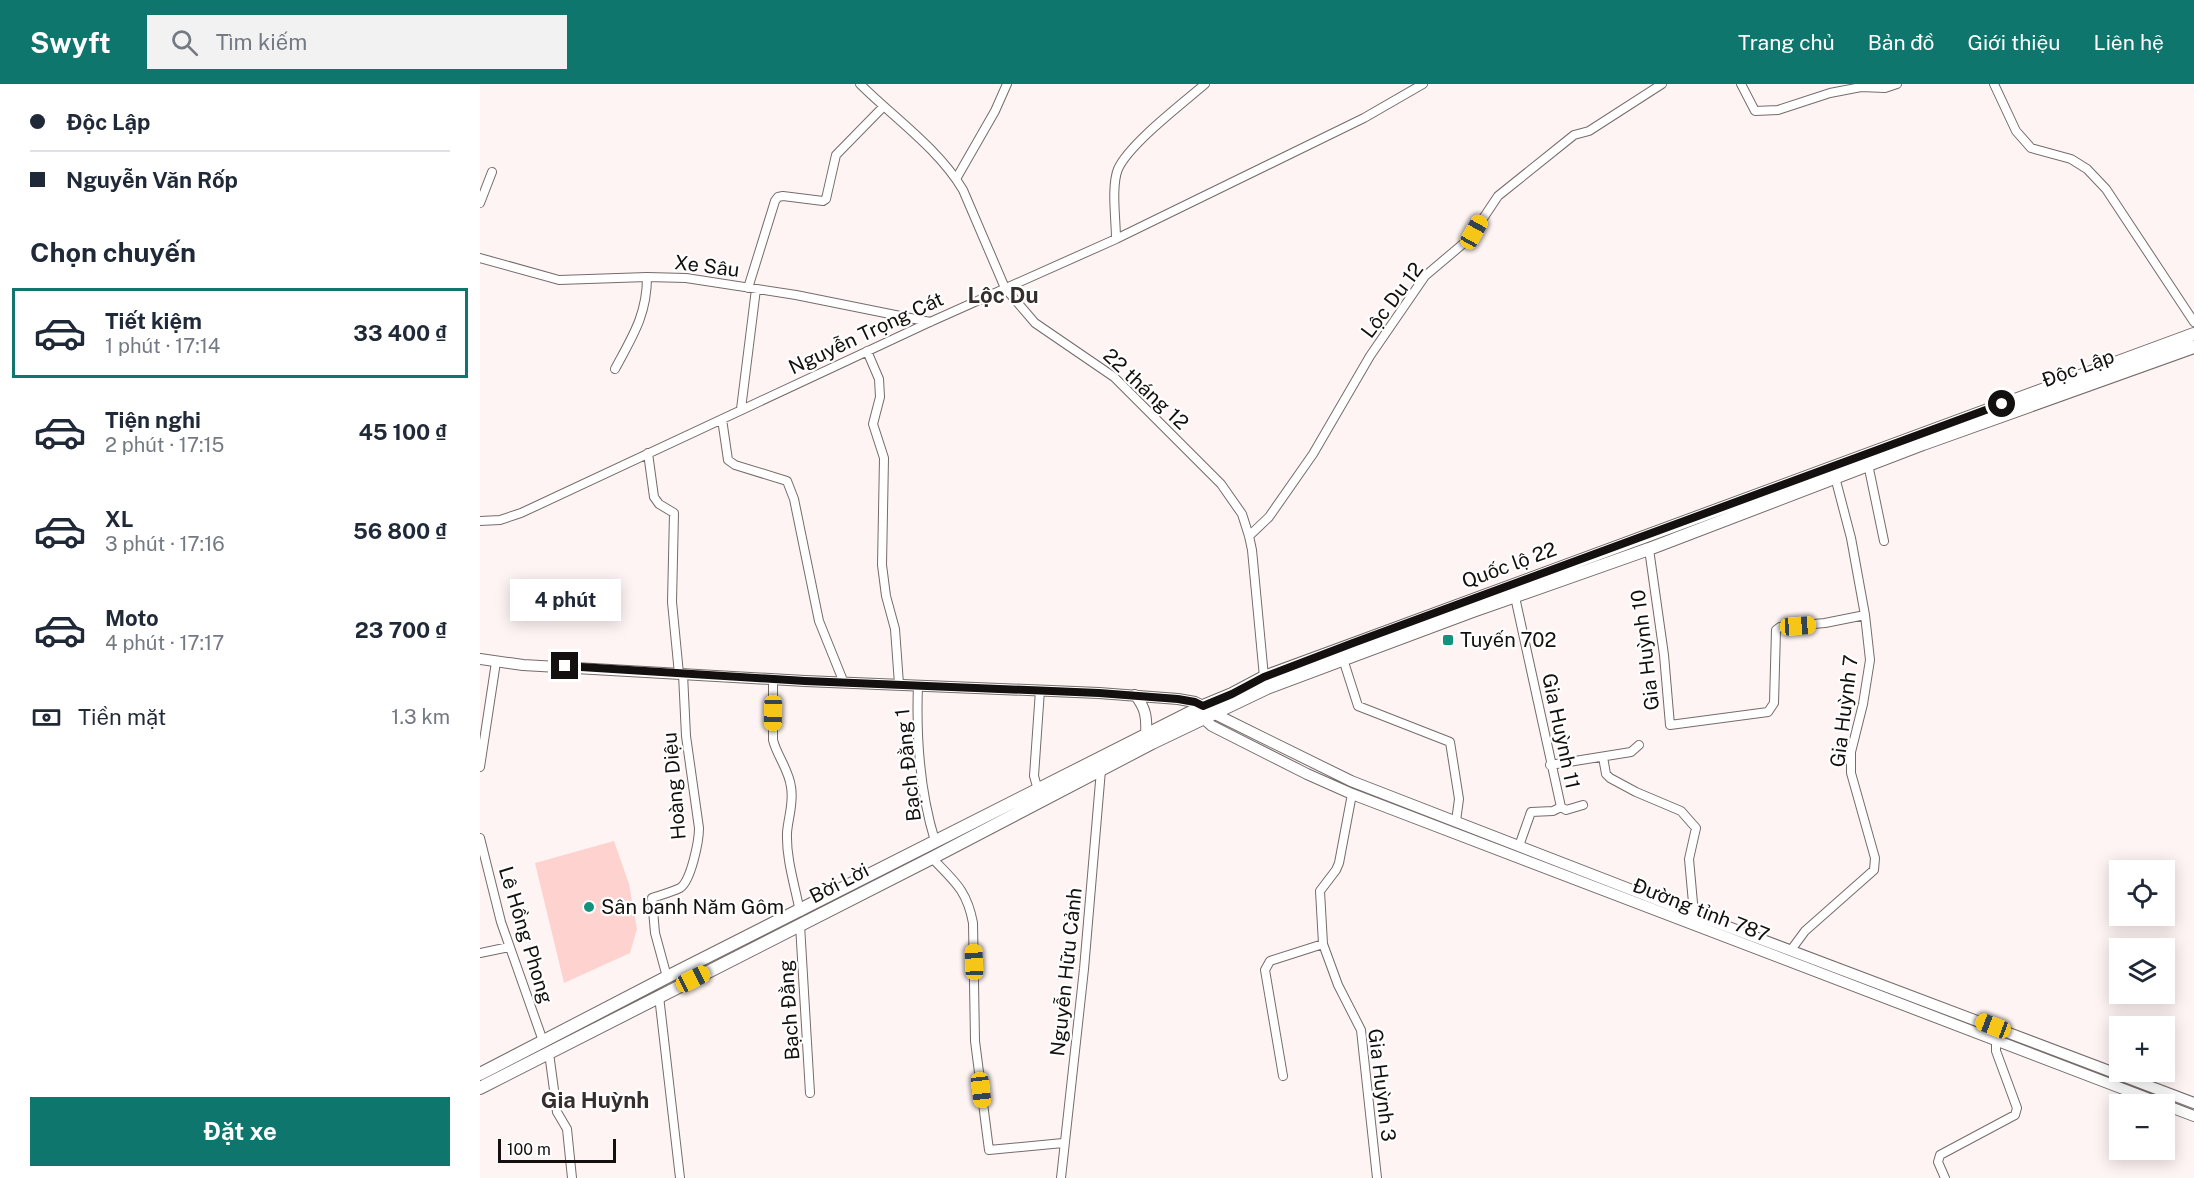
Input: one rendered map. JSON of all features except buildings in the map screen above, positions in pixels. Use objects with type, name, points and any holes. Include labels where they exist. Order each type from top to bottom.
[{"type":"highway","name":"Độc Lập","points":[[1265,683],[1343,659],[1749,512],[1833,471],[2194,334]]},
{"type":"highway","name":"Độc Lập","points":[[1833,471],[1868,464],[2194,347]]},
{"type":"highway","name":"Quốc lộ 22","points":[[1207,713],[1232,694],[1833,471]]},
{"type":"highway","name":"Bời Lời","points":[[480,1088],[667,977],[800,912],[1146,735],[1207,713]]},
{"type":"highway","name":"Bời Lời","points":[[480,1074],[659,996],[932,858],[1207,713]]},
{"type":"main road","points":[[480,659],[496,662],[681,674],[1135,695],[1195,702],[1207,713]]},
{"type":"main road","points":[[1135,695],[1143,706],[1147,718],[1146,735]]},
{"type":"main road","name":"Đường tỉnh 787","points":[[1207,713],[1312,763],[1519,846],[2194,1103]]},
{"type":"main road","name":"Đường tỉnh 787","points":[[1207,713],[1212,726],[1352,794],[2194,1116]]},
{"type":"street","name":"22 tháng 12","points":[[860,84],[937,156],[956,179],[963,190],[1005,288],[1035,323],[1114,376],[1213,476],[1232,499],[1242,514],[1252,550],[1265,683]]},
{"type":"street","points":[[956,179],[995,111],[1007,84]]},
{"type":"street","points":[[1116,239],[1115,182],[1118,170],[1126,156],[1205,84]]},
{"type":"street","name":"Nguyễn Trọng Cát","points":[[480,521],[500,520],[521,513],[741,409],[1116,239],[1364,117],[1423,84]]},
{"type":"street","name":"Lộc Du 12","points":[[1249,536],[1269,517],[1313,454],[1370,356],[1425,276],[1464,243],[1498,196],[1574,135],[1589,130],[1662,84]]},
{"type":"street","points":[[1741,84],[1755,111],[1778,110],[1830,93],[1861,87],[1885,88],[1897,84]]},
{"type":"street","points":[[1994,84],[2016,131],[2031,148],[2071,159],[2087,169],[2106,189],[2194,322]]},
{"type":"street","points":[[741,409],[752,289],[775,201],[778,197],[783,196],[826,200],[836,155],[883,107]]},
{"type":"street","points":[[480,203],[492,172]]},
{"type":"street","name":"Xe Sâu","points":[[480,258],[559,280],[686,278],[796,295],[930,322]]},
{"type":"street","points":[[615,369],[643,315],[646,302],[646,277]]},
{"type":"street","points":[[867,351],[879,379],[880,397],[873,424],[884,458],[882,565],[886,596],[895,629],[899,684]]},
{"type":"street","points":[[722,419],[728,460],[735,465],[787,482],[794,499],[819,621],[844,682]]},
{"type":"street","name":"Hoàng Diệu","points":[[648,453],[654,497],[659,504],[674,513],[672,602],[686,736],[699,828],[699,841],[682,887],[652,898],[656,933],[667,977]]},
{"type":"street","points":[[1868,464],[1884,541]]},
{"type":"street","name":"Gia Huỳnh 7","points":[[1791,950],[1805,931],[1875,870],[1875,858],[1851,773],[1851,752],[1863,704],[1870,660],[1865,615],[1851,538],[1833,471]]},
{"type":"street","name":"Gia Huỳnh 10","points":[[1648,549],[1664,655],[1670,725],[1768,712],[1774,703],[1776,630],[1780,627],[1816,624],[1865,615]]},
{"type":"street","name":"Gia Huỳnh 11","points":[[1515,597],[1561,807],[1553,811],[1531,812],[1519,846]]},
{"type":"street","points":[[1343,659],[1358,706],[1450,742],[1459,799],[1456,821]]},
{"type":"street","points":[[480,767],[496,662]]},
{"type":"street","points":[[773,679],[773,740],[791,786],[792,802],[787,844],[800,912]]},
{"type":"street","name":"Bạch Đằng 1","points":[[918,686],[921,771],[927,814],[935,842]]},
{"type":"street","points":[[1038,790],[1034,776],[1040,690]]},
{"type":"street","points":[[1550,765],[1631,752],[1639,745]]},
{"type":"street","points":[[1603,757],[1606,774],[1610,778],[1681,811],[1696,828],[1689,859],[1694,914]]},
{"type":"street","name":"Nguyễn Hữu Cảnh","points":[[1061,1178],[1084,969],[1101,770]]},
{"type":"street","name":"Gia Huỳnh 3","points":[[1352,794],[1339,863],[1320,891],[1323,944],[1338,985],[1361,1030],[1377,1178]]},
{"type":"street","points":[[1561,807],[1566,810],[1583,805]]},
{"type":"street","name":"Lê Hồng Phong","points":[[480,838],[501,922],[546,1047],[557,1112],[567,1129],[572,1178]]},
{"type":"street","points":[[932,858],[964,893],[970,905],[973,923],[975,1041],[989,1150],[1064,1143]]},
{"type":"street","name":"Bạch Đằng","points":[[800,925],[810,1093]]},
{"type":"street","points":[[1283,1076],[1265,970],[1270,961],[1323,944]]},
{"type":"street","points":[[480,953],[509,947]]},
{"type":"street","points":[[659,996],[680,1178]]},
{"type":"street","points":[[1945,1178],[1938,1162],[1940,1155],[2015,1115],[2017,1111],[1996,1051],[1995,1040]]},
{"type":"shaded area","name":"Sân banh Năm Gôm","points":[[614,841],[629,884],[637,929],[630,953],[564,983],[535,863]]},
{"type":"place","name":"Tuyến 702","points":[[1448,640]]},
{"type":"place","name":"Sân banh Năm Gôm","points":[[589,907]]},
{"type":"district","name":"Lộc Du","points":[[1003,295]]},
{"type":"district","name":"Gia Huỳnh","points":[[595,1100]]},
{"type":"route","points":[[565,666],[805,681],[1099,693],[1178,699],[1203,706],[1264,677],[1353,643],[2002,404]]}]
